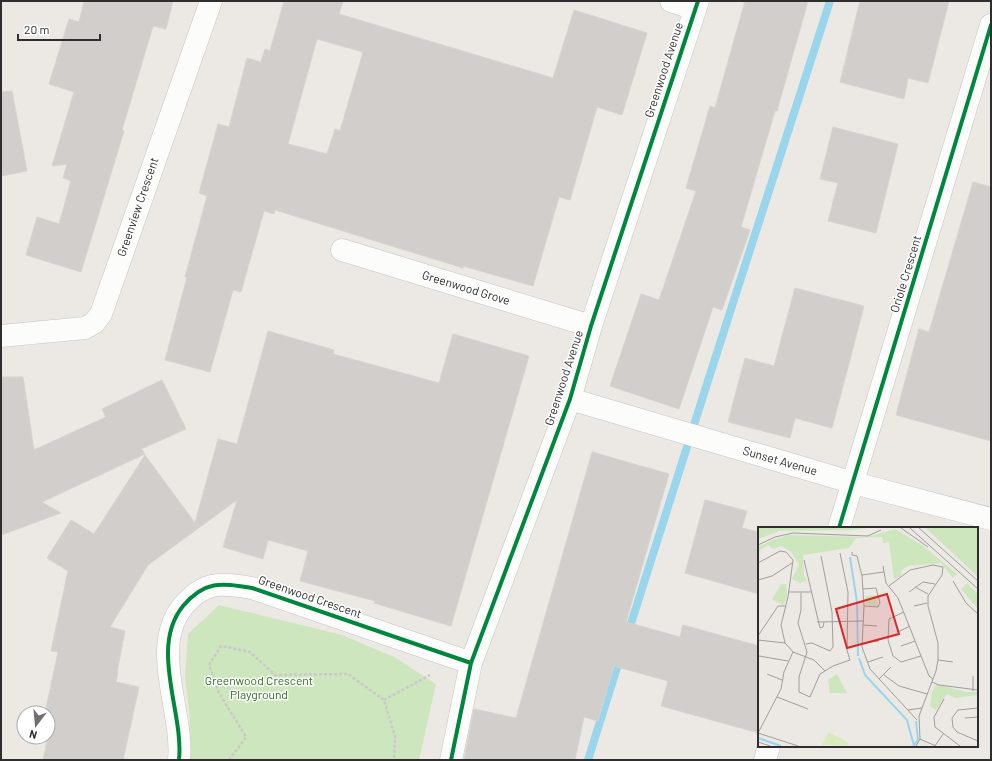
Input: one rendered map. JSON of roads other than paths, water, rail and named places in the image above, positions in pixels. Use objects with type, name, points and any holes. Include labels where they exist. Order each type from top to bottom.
[{"type":"street","name":"Greenview Crescent","points":[[1,336],[85,328],[94,322],[101,314],[211,1]]},
{"type":"street","points":[[671,1],[696,5]]},
{"type":"street","name":"Greenwood Avenue","points":[[451,760],[471,662],[570,399],[591,326],[696,5]]},
{"type":"street","name":"Oriole Crescent","points":[[839,527],[854,483],[991,25]]},
{"type":"street","name":"Greenwood Grove","points":[[342,250],[591,326]]},
{"type":"street","name":"Sunset Avenue","points":[[570,399],[854,483],[991,519]]},
{"type":"street","name":"Greenwood Crescent","points":[[179,760],[178,736],[168,664],[168,644],[172,627],[178,612],[192,596],[206,586],[227,584],[252,588],[471,662]]},
{"type":"street","points":[[765,760],[769,747]]},
{"type":"waterway","points":[[628,633],[830,1]]},
{"type":"waterway","points":[[588,760],[620,658]]},
{"type":"park label","name":"Greenwood Crescent Playground","points":[[259,688]]}]
